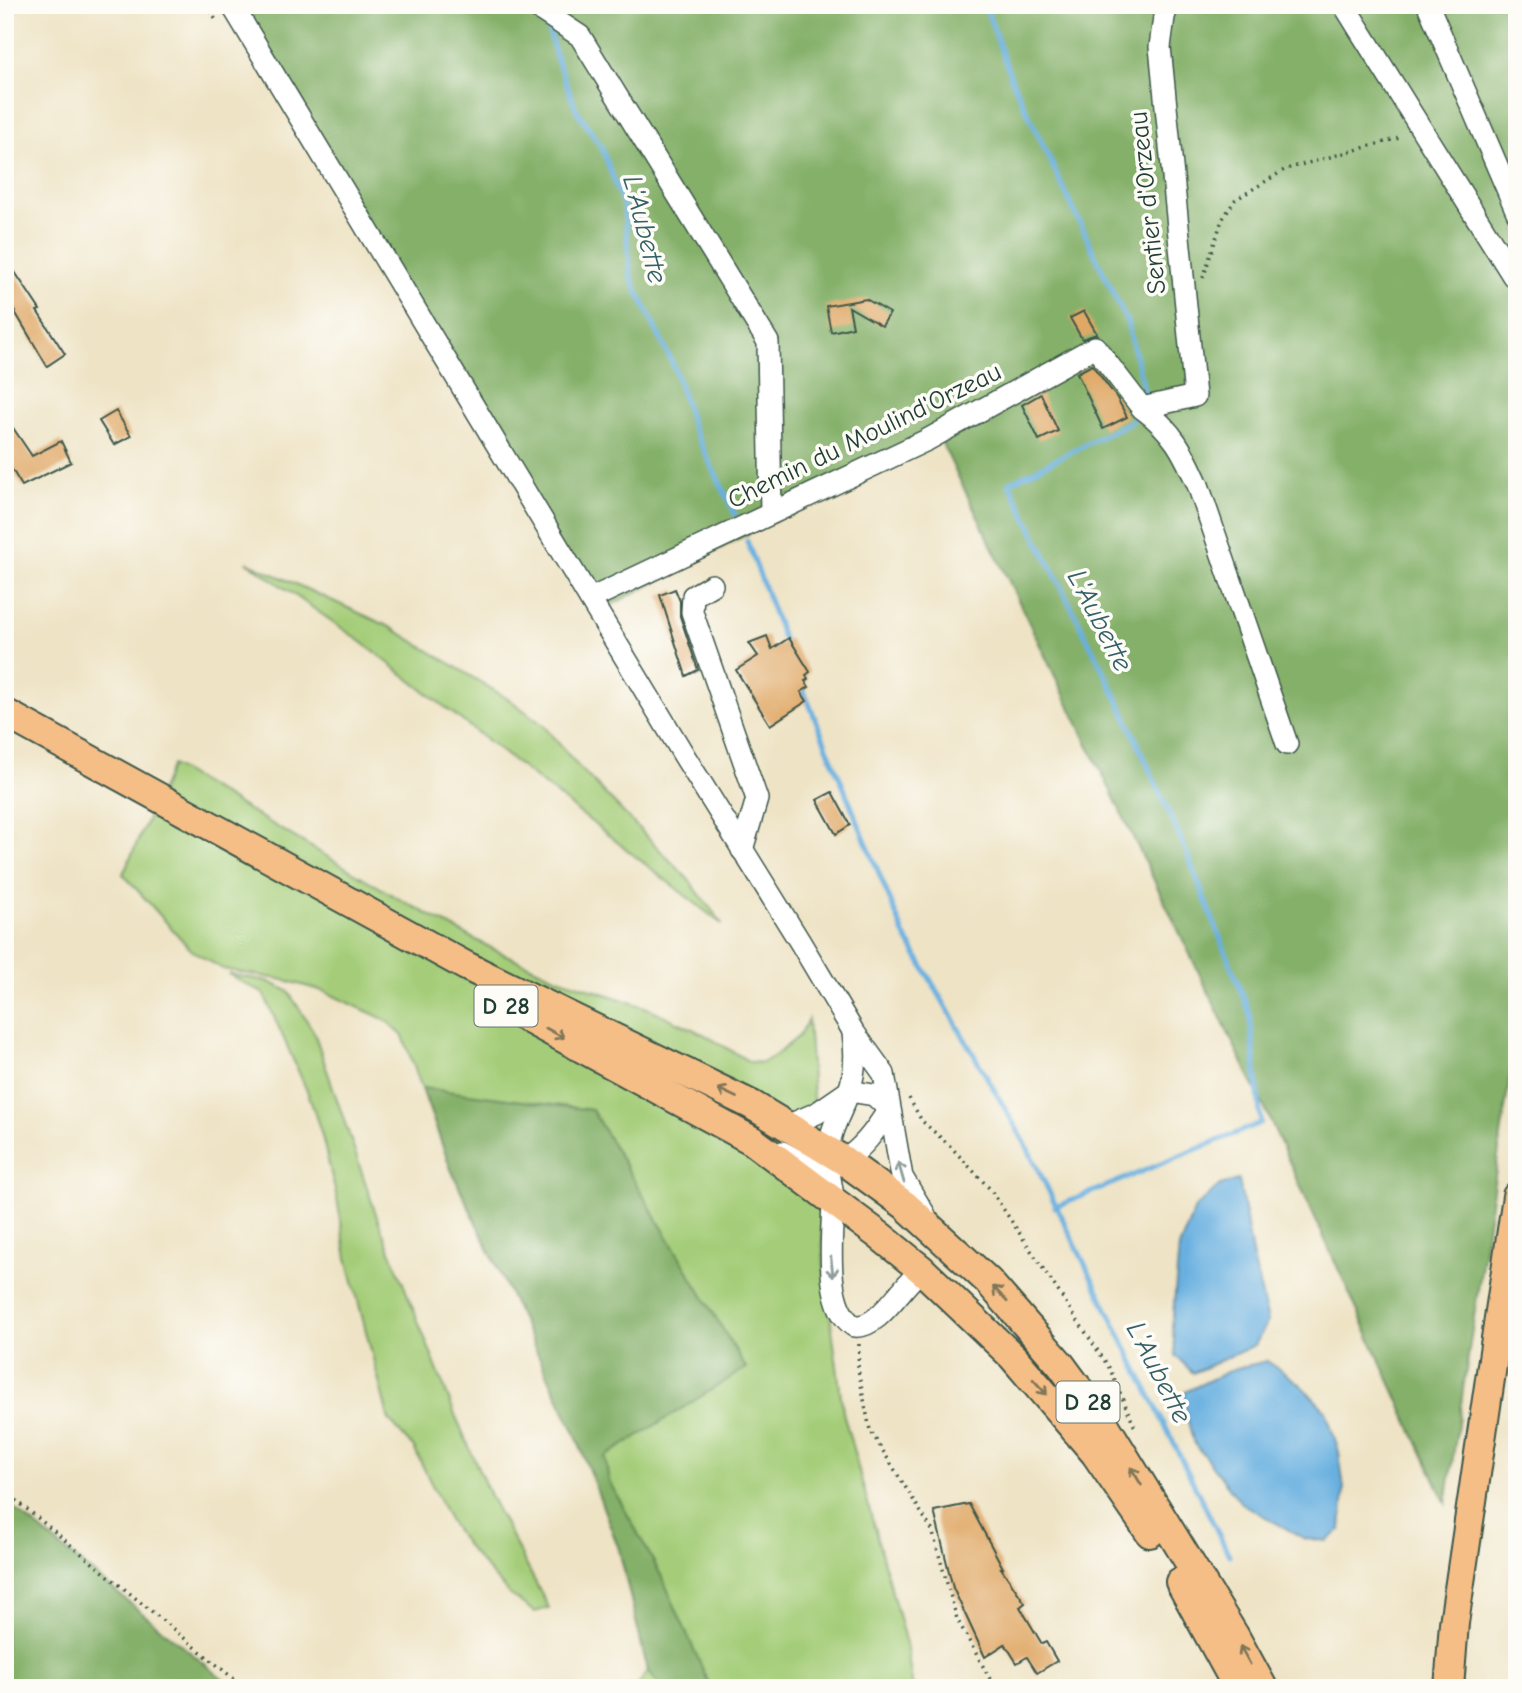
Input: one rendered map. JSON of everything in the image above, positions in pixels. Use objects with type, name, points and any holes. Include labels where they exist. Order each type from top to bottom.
[{"type":"main road","name":"D 28","points":[[5,713],[466,966],[752,1105],[905,1205],[988,1282],[1061,1364],[1105,1425],[1213,1614],[1218,1649],[1238,1688]]},
{"type":"main road","name":"D 28","points":[[5,731],[753,1141],[833,1199],[922,1270],[1013,1357],[1086,1443],[1213,1614],[1263,1688]]},
{"type":"main road","points":[[1449,1688],[1454,1623],[1517,1196]]},
{"type":"main road","points":[[1434,1688],[1454,1623]]},
{"type":"street","points":[[232,5],[742,850],[853,1031],[884,1074],[904,1183],[936,1231]]},
{"type":"street","points":[[533,5],[580,36],[768,342],[771,513]]},
{"type":"street","name":"Sentier d'Orzeau","points":[[1141,406],[1195,396],[1160,47],[1168,5]]},
{"type":"street","points":[[1344,5],[1513,276],[1517,278]]},
{"type":"street","points":[[1428,5],[1517,212]]},
{"type":"street","name":"Chemin du Moulind'Orzeau","points":[[590,599],[927,440],[1095,347],[1141,406]]},
{"type":"street","points":[[1141,406],[1163,424],[1184,454],[1198,485],[1287,744]]},
{"type":"street","points":[[712,585],[693,596],[692,612],[757,799],[742,850]]},
{"type":"street","points":[[853,1031],[856,1060],[849,1090],[835,1122],[831,1263],[837,1300],[848,1322],[860,1327],[868,1326],[922,1270]]},
{"type":"street","points":[[787,1126],[817,1113],[849,1090],[874,1095],[889,1109]]},
{"type":"street","points":[[753,1141],[763,1141],[793,1159],[810,1165],[858,1152],[870,1139],[889,1109]]},
{"type":"path","points":[[1200,286],[1222,220],[1235,200],[1286,169],[1423,131]]},
{"type":"path","points":[[908,1097],[922,1121],[950,1146],[990,1189],[1110,1369],[1141,1441]]},
{"type":"path","points":[[860,1327],[858,1369],[870,1430],[932,1530],[957,1619],[995,1688]]},
{"type":"path","points":[[5,1491],[245,1688]]},
{"type":"green space","points":[[240,5],[1517,5],[1517,1029],[1446,1504],[1265,1109],[938,435],[598,612]]},
{"type":"green space","points":[[247,562],[390,627],[513,702],[543,725],[577,765],[688,879],[723,925],[363,643]]},
{"type":"green space","points":[[172,765],[401,900],[495,950],[555,977],[650,1009],[705,1035],[750,1062],[762,1063],[776,1055],[800,1035],[808,1019],[824,1268],[843,1412],[906,1644],[913,1688],[636,1688],[648,1671],[619,1549],[575,1433],[451,1169],[403,1036],[386,1020],[323,991],[284,980],[223,969],[191,950],[123,874]]},
{"type":"green space","points":[[228,974],[267,981],[288,991],[314,1032],[378,1220],[456,1417],[491,1498],[549,1608],[535,1612],[510,1595],[471,1551],[450,1522],[414,1448],[389,1420],[347,1258],[337,1198],[321,1132],[308,1093],[264,994]]},
{"type":"green space","points":[[422,1088],[592,1110],[746,1368],[605,1457],[609,1481],[662,1577],[711,1688],[662,1688],[648,1671],[619,1549],[575,1433],[451,1169]]},
{"type":"green space","points":[[5,1501],[234,1688],[5,1688]]},
{"type":"water","points":[[1239,1180],[1252,1254],[1268,1321],[1255,1345],[1193,1373],[1176,1356],[1172,1326],[1179,1247],[1195,1208],[1220,1185]]},
{"type":"water","points":[[1267,1361],[1299,1383],[1326,1411],[1339,1452],[1344,1489],[1341,1530],[1327,1541],[1305,1539],[1241,1503],[1193,1441],[1185,1409],[1185,1392],[1233,1369]]},
{"type":"building","points":[[5,257],[65,354],[47,366],[5,295]]},
{"type":"building","points":[[866,299],[890,313],[882,326],[849,307],[853,327],[831,332],[826,306]]},
{"type":"building","points":[[1084,311],[1097,334],[1082,339],[1070,318]]},
{"type":"building","points":[[1092,365],[1117,398],[1127,417],[1103,429],[1077,373]]},
{"type":"building","points":[[1041,394],[1058,431],[1039,440],[1022,405]]},
{"type":"building","points":[[116,411],[131,436],[114,445],[99,421]]},
{"type":"building","points":[[5,416],[32,456],[61,441],[71,462],[22,486],[5,458]]},
{"type":"building","points":[[675,589],[680,601],[680,616],[698,670],[686,676],[660,595]]},
{"type":"building","points":[[767,636],[772,649],[789,638],[810,672],[805,681],[809,687],[801,692],[807,701],[770,725],[736,670],[758,656],[749,643]]},
{"type":"building","points":[[832,792],[850,825],[836,834],[817,800]]},
{"type":"building","points":[[969,1504],[1001,1568],[1025,1603],[1020,1607],[1042,1644],[1046,1642],[1057,1661],[1037,1673],[1027,1657],[1017,1663],[1005,1644],[985,1657],[953,1588],[934,1511]]},
{"type":"waterway","name":"L'Aubette","points":[[985,5],[1011,78],[1127,322],[1145,394],[1143,399]]},
{"type":"waterway","name":"L'Aubette","points":[[549,31],[576,109],[602,148],[624,208],[631,278],[674,367],[693,428],[735,514]]},
{"type":"waterway","name":"L'Aubette","points":[[1055,1207],[1261,1123],[1250,1014],[1186,851],[1122,708],[1009,483],[1132,421],[1137,411]]},
{"type":"waterway","name":"L'Aubette","points":[[747,541],[786,646]]},
{"type":"waterway","name":"L'Aubette","points":[[801,684],[904,934],[1025,1143],[1229,1555]]}]
